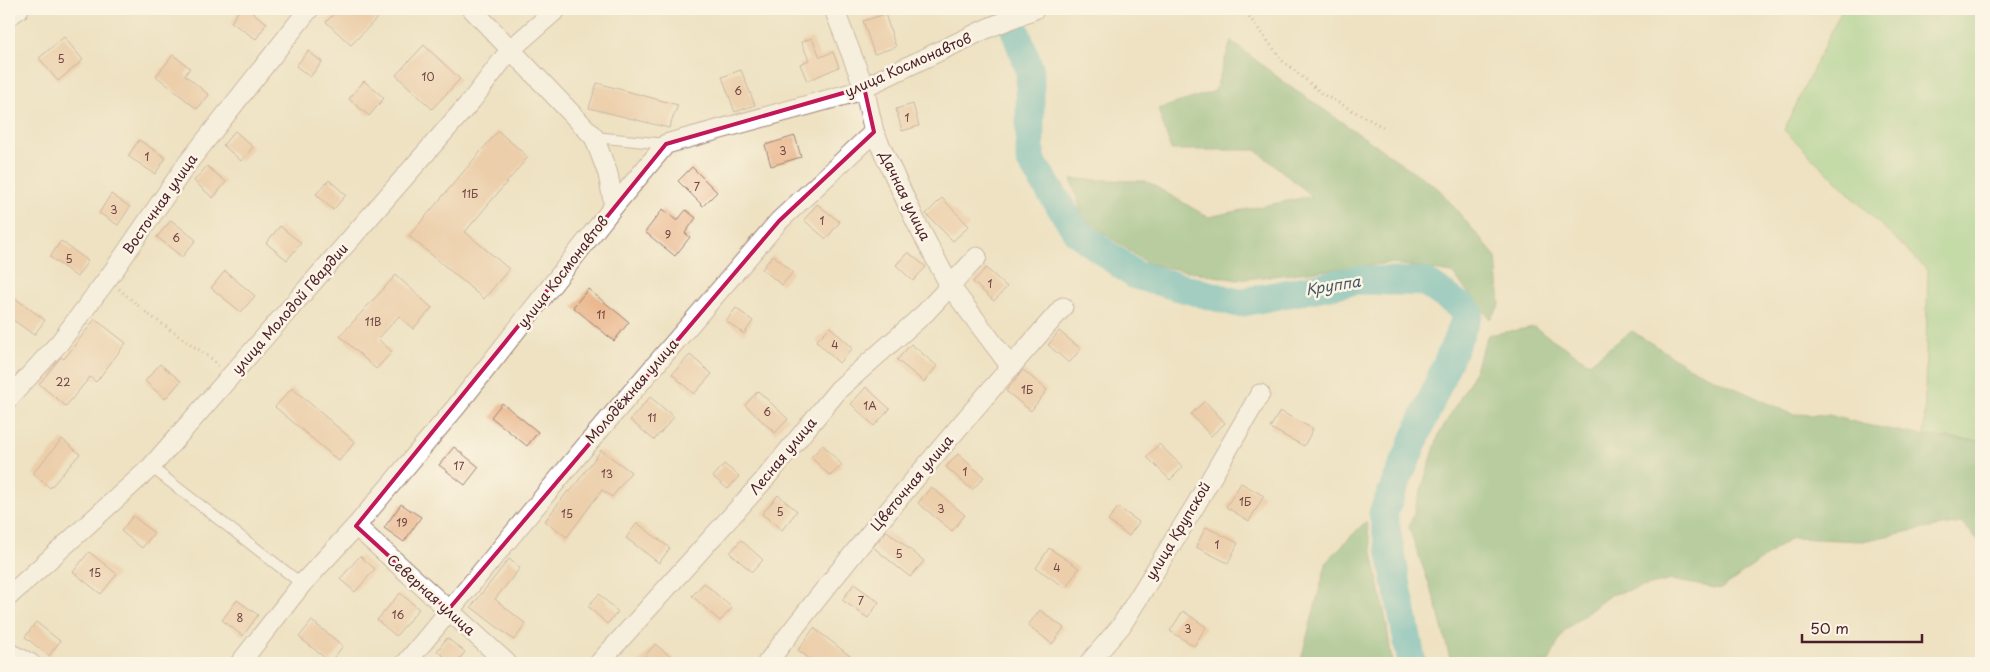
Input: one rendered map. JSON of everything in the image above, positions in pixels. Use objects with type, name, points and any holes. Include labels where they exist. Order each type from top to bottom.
[{"type":"street","points":[[9,16],[19,9]]},
{"type":"street","name":"Восточная улица","points":[[9,398],[60,342],[107,279],[187,164],[309,9]]},
{"type":"street","points":[[472,9],[594,137],[608,174],[614,206]]},
{"type":"street","name":"улица Молодой Гвардии","points":[[9,596],[151,467],[472,100],[510,50],[557,9]]},
{"type":"street","name":"Дачная улица","points":[[834,9],[864,87],[874,132],[916,222],[950,286],[1010,367]]},
{"type":"street","name":"улица Космонавтов","points":[[240,663],[302,584],[356,526],[456,407],[614,206],[666,144],[852,93],[988,28],[1035,9]]},
{"type":"street","name":"Молодёжная улица","points":[[406,663],[590,440],[779,221],[874,132]]},
{"type":"street","name":"Лесная улица","points":[[599,663],[764,480],[839,389],[925,312],[977,257]]},
{"type":"street","name":"Цветочная улица","points":[[767,663],[923,468],[1063,307]]},
{"type":"street","name":"улица Крупской","points":[[1089,663],[1120,626],[1195,506],[1260,394]]},
{"type":"street","name":"Северная улица","points":[[356,526],[507,663]]},
{"type":"street","points":[[9,653],[30,663]]},
{"type":"lane","points":[[594,137],[666,144]]},
{"type":"lane","points":[[151,467],[302,584]]},
{"type":"path","points":[[1244,9],[1283,61],[1324,95],[1383,127]]},
{"type":"path","points":[[107,279],[148,314],[212,359],[229,379]]},
{"type":"highlighted area","points":[[864,87],[874,132],[779,221],[448,610],[356,526],[666,144]]},
{"type":"green space","points":[[1842,9],[1981,9],[1981,441],[1924,436],[1928,271],[1784,130]]},
{"type":"green space","points":[[1231,41],[1288,85],[1439,189],[1496,257],[1500,305],[1490,319],[1452,273],[1391,263],[1237,280],[1148,264],[1083,218],[1071,179],[1146,181],[1208,217],[1312,196],[1256,150],[1171,150],[1158,109],[1215,91]]},
{"type":"green space","points":[[1534,327],[1589,363],[1632,331],[1689,367],[1792,414],[1829,415],[1862,424],[1924,436],[1981,441],[1981,543],[1962,523],[1863,541],[1791,538],[1721,589],[1671,580],[1610,595],[1564,631],[1548,663],[1451,663],[1436,604],[1409,528],[1439,434],[1470,381],[1488,335]]},
{"type":"green space","points":[[1366,521],[1387,626],[1392,663],[1300,663],[1327,561]]},
{"type":"building","points":[[240,9],[247,9],[267,23],[256,39],[231,22]]},
{"type":"building","points":[[339,9],[386,9],[351,45],[326,22]]},
{"type":"building","points":[[885,14],[896,47],[874,54],[863,21]]},
{"type":"building","points":[[64,37],[83,60],[58,81],[39,58]]},
{"type":"building","points":[[812,38],[820,57],[833,52],[839,67],[807,81],[800,64],[809,60],[801,42]]},
{"type":"building","points":[[424,45],[460,79],[432,109],[396,75]]},
{"type":"building","points":[[308,51],[322,62],[310,77],[296,66]]},
{"type":"building","points":[[173,55],[190,68],[185,75],[209,95],[197,109],[156,76]]},
{"type":"building","points":[[741,70],[755,105],[735,112],[722,77]]},
{"type":"building","points":[[364,81],[384,98],[369,116],[349,99]]},
{"type":"building","points":[[597,83],[678,105],[669,128],[589,108]]},
{"type":"building","points":[[913,104],[919,126],[902,131],[896,109]]},
{"type":"building","points":[[235,131],[253,147],[241,161],[223,145]]},
{"type":"building","points":[[498,131],[528,157],[465,232],[509,269],[484,299],[409,236]]},
{"type":"building","points":[[795,136],[801,157],[771,166],[765,145]]},
{"type":"building","points":[[139,140],[166,158],[155,174],[128,156]]},
{"type":"building","points":[[207,166],[226,182],[213,198],[194,181]]},
{"type":"building","points":[[692,167],[717,192],[703,206],[678,181]]},
{"type":"building","points":[[329,180],[346,195],[333,210],[316,194]]},
{"type":"building","points":[[111,194],[130,207],[118,225],[99,213]]},
{"type":"building","points":[[942,198],[969,226],[953,241],[926,214]]},
{"type":"building","points":[[817,204],[840,222],[826,239],[804,220]]},
{"type":"building","points":[[663,209],[677,221],[686,210],[696,218],[685,233],[690,237],[675,256],[645,232]]},
{"type":"building","points":[[171,220],[196,240],[182,257],[157,237]]},
{"type":"building","points":[[280,226],[301,243],[287,260],[266,243]]},
{"type":"building","points":[[61,241],[88,261],[77,277],[50,257]]},
{"type":"building","points":[[908,252],[926,267],[913,281],[896,265]]},
{"type":"building","points":[[773,255],[793,272],[782,285],[762,269]]},
{"type":"building","points":[[986,268],[1007,287],[994,301],[973,282]]},
{"type":"building","points":[[225,271],[255,296],[241,312],[211,288]]},
{"type":"building","points":[[396,275],[432,308],[413,329],[399,316],[378,339],[392,352],[376,369],[340,336]]},
{"type":"building","points":[[588,289],[629,322],[614,341],[573,307]]},
{"type":"building","points":[[9,294],[45,320],[34,335],[9,317]]},
{"type":"building","points":[[736,308],[753,321],[744,334],[726,321]]},
{"type":"building","points":[[95,319],[126,343],[96,382],[90,377],[66,406],[39,384],[61,357],[64,359]]},
{"type":"building","points":[[830,327],[853,348],[839,363],[816,341]]},
{"type":"building","points":[[1059,331],[1081,349],[1069,363],[1048,345]]},
{"type":"building","points":[[911,344],[937,366],[924,382],[897,360]]},
{"type":"building","points":[[690,355],[712,374],[694,394],[672,374]]},
{"type":"building","points":[[160,364],[181,381],[165,399],[145,381]]},
{"type":"building","points":[[1023,370],[1047,390],[1031,411],[1006,391]]},
{"type":"building","points":[[866,387],[890,409],[874,426],[851,404]]},
{"type":"building","points":[[292,388],[355,442],[339,461],[275,407]]},
{"type":"building","points":[[758,391],[788,419],[775,433],[745,405]]},
{"type":"building","points":[[650,397],[674,417],[654,440],[630,420]]},
{"type":"building","points":[[1205,401],[1225,423],[1211,436],[1191,414]]},
{"type":"building","points":[[502,403],[538,432],[527,446],[491,417]]},
{"type":"building","points":[[1280,411],[1313,429],[1304,446],[1270,428]]},
{"type":"building","points":[[62,439],[80,454],[50,488],[33,473]]},
{"type":"building","points":[[1159,444],[1183,467],[1170,480],[1147,457]]},
{"type":"building","points":[[823,445],[842,465],[830,476],[811,457]]},
{"type":"building","points":[[454,447],[479,467],[465,485],[439,465]]},
{"type":"building","points":[[601,450],[631,472],[612,497],[602,490],[567,537],[545,521],[568,491],[570,492]]},
{"type":"building","points":[[958,454],[984,477],[972,490],[946,467]]},
{"type":"building","points":[[724,464],[739,476],[728,489],[713,477]]},
{"type":"building","points":[[1241,483],[1264,496],[1249,521],[1226,507]]},
{"type":"building","points":[[931,487],[965,515],[952,531],[918,503]]},
{"type":"building","points":[[778,495],[797,511],[782,530],[762,514]]},
{"type":"building","points":[[401,504],[421,517],[404,542],[384,528]]},
{"type":"building","points":[[1118,507],[1139,522],[1129,536],[1108,521]]},
{"type":"building","points":[[133,516],[154,533],[142,548],[121,531]]},
{"type":"building","points":[[637,523],[670,548],[659,563],[626,538]]},
{"type":"building","points":[[1206,527],[1238,543],[1228,563],[1196,547]]},
{"type":"building","points":[[887,531],[924,561],[910,577],[873,547]]},
{"type":"building","points":[[741,540],[763,560],[752,572],[730,553]]},
{"type":"building","points":[[1049,548],[1079,568],[1066,588],[1036,568]]},
{"type":"building","points":[[89,552],[117,574],[101,594],[73,572]]},
{"type":"building","points":[[360,556],[375,569],[355,592],[340,579]]},
{"type":"building","points":[[509,559],[520,568],[495,599],[526,624],[514,640],[471,607]]},
{"type":"building","points":[[704,583],[732,608],[720,621],[692,596]]},
{"type":"building","points":[[854,584],[879,602],[868,618],[842,600]]},
{"type":"building","points":[[400,593],[419,609],[396,636],[377,620]]},
{"type":"building","points":[[599,594],[618,612],[607,624],[588,606]]},
{"type":"building","points":[[237,600],[258,615],[243,636],[222,620]]},
{"type":"building","points":[[1040,610],[1064,628],[1052,644],[1028,625]]},
{"type":"building","points":[[1183,611],[1206,627],[1194,646],[1170,631]]},
{"type":"building","points":[[312,621],[343,646],[330,662],[299,637]]},
{"type":"building","points":[[36,622],[60,641],[49,656],[25,637]]},
{"type":"building","points":[[814,628],[859,663],[815,663],[798,650]]},
{"type":"building","points":[[447,638],[465,652],[456,663],[452,663],[437,651]]},
{"type":"building","points":[[655,644],[679,663],[639,663]]},
{"type":"waterway","name":"Круппа","points":[[1012,9],[1011,19],[1030,71],[1030,160],[1077,232],[1135,275],[1238,303],[1357,280],[1425,282],[1469,312],[1383,513],[1412,663]]}]
